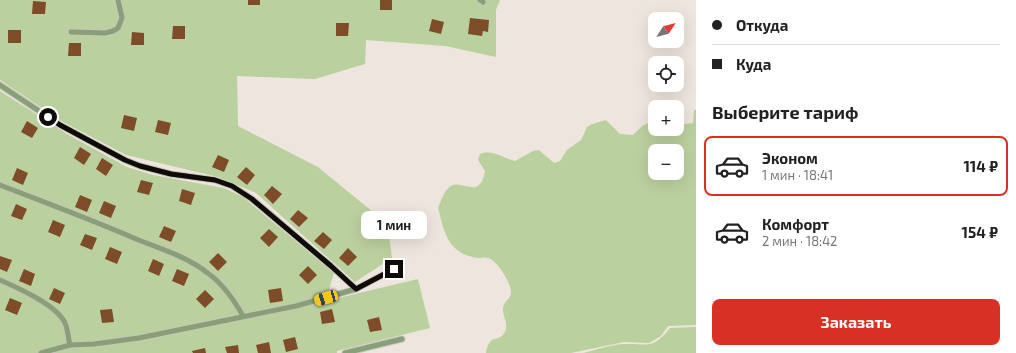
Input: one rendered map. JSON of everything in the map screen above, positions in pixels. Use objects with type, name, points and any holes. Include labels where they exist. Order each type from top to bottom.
[{"type":"lane","points":[[71,32],[105,33],[118,28],[122,18],[118,0]]},
{"type":"lane","points":[[0,85],[60,125],[130,162],[171,174],[215,180],[232,186],[252,199],[356,289]]},
{"type":"lane","points":[[0,185],[131,236],[190,261],[209,274],[226,290],[236,303],[243,316]]},
{"type":"lane","points":[[41,353],[70,345],[94,344],[179,331],[243,316],[296,306],[356,289],[394,269]]},
{"type":"lane","points":[[0,280],[46,304],[58,313],[65,323],[70,345]]},
{"type":"lane","points":[[345,353],[402,339]]},
{"type":"green space","points":[[0,0],[500,0],[496,10],[496,57],[445,46],[366,40],[365,64],[315,79],[237,76],[238,126],[318,167],[373,212],[389,235],[392,258],[355,282],[256,193],[218,177],[126,155],[63,122],[0,80]]},
{"type":"green space","points":[[0,91],[67,134],[127,167],[153,175],[224,188],[243,197],[334,273],[328,293],[330,300],[418,279],[430,328],[337,351],[337,353],[0,353]]},
{"type":"green space","points":[[694,110],[696,110],[696,325],[668,326],[661,336],[649,343],[624,342],[571,353],[486,353],[492,340],[500,337],[506,329],[503,308],[511,294],[509,283],[503,272],[492,260],[464,254],[452,245],[444,230],[438,208],[446,190],[451,186],[456,185],[475,187],[479,185],[483,180],[485,171],[478,160],[480,154],[494,153],[515,161],[533,151],[539,150],[554,163],[560,161],[567,150],[581,140],[587,127],[592,124],[606,120],[620,134],[633,135],[642,126],[648,123],[648,136],[684,136],[684,124],[693,123]]},
{"type":"green space","points":[[696,327],[696,353],[583,353],[608,346],[623,344],[644,345],[654,343],[670,328]]},
{"type":"building","points":[[248,0],[260,0],[260,5],[248,5]]},
{"type":"building","points":[[380,0],[392,0],[392,10],[380,10]]},
{"type":"building","points":[[33,1],[46,2],[45,14],[32,14]]},
{"type":"building","points":[[470,18],[489,20],[488,32],[483,31],[482,36],[468,34]]},
{"type":"building","points":[[432,19],[444,22],[441,34],[429,31]]},
{"type":"building","points":[[336,23],[349,23],[348,36],[336,36]]},
{"type":"building","points":[[173,26],[185,26],[185,39],[172,39]]},
{"type":"building","points":[[8,30],[21,30],[21,43],[8,43]]},
{"type":"building","points":[[132,32],[144,33],[144,45],[131,45]]},
{"type":"building","points":[[69,43],[81,43],[81,56],[68,56]]},
{"type":"building","points":[[124,115],[137,118],[134,131],[121,128]]},
{"type":"building","points":[[158,120],[171,123],[168,135],[155,132]]},
{"type":"building","points":[[27,121],[38,128],[32,138],[21,132]]},
{"type":"building","points":[[80,147],[91,154],[84,165],[74,158]]},
{"type":"building","points":[[218,155],[229,160],[224,172],[212,167]]},
{"type":"building","points":[[102,158],[113,165],[106,176],[96,169]]},
{"type":"building","points":[[246,167],[255,175],[247,185],[237,177]]},
{"type":"building","points":[[17,168],[28,173],[23,185],[12,180]]},
{"type":"building","points":[[141,180],[153,183],[149,195],[137,192]]},
{"type":"building","points":[[272,186],[282,194],[273,204],[264,195]]},
{"type":"building","points":[[182,189],[195,193],[191,205],[179,201]]},
{"type":"building","points":[[80,195],[92,200],[87,212],[75,207]]},
{"type":"building","points":[[104,201],[116,206],[111,218],[99,213]]},
{"type":"building","points":[[16,204],[27,209],[22,220],[11,216]]},
{"type":"building","points":[[298,210],[308,218],[299,227],[290,219]]},
{"type":"building","points":[[53,220],[65,225],[60,237],[48,232]]},
{"type":"building","points":[[164,226],[176,231],[171,242],[159,237]]},
{"type":"building","points":[[269,229],[278,237],[269,247],[260,238]]},
{"type":"building","points":[[323,232],[332,240],[324,249],[314,241]]},
{"type":"building","points":[[85,234],[97,238],[92,250],[80,245]]},
{"type":"building","points":[[110,247],[122,252],[117,264],[105,259]]},
{"type":"building","points":[[348,248],[357,257],[348,266],[339,258]]},
{"type":"building","points":[[218,253],[227,262],[218,271],[209,262]]},
{"type":"building","points":[[0,256],[12,260],[7,272],[0,269]]},
{"type":"building","points":[[153,259],[164,264],[159,276],[148,271]]},
{"type":"building","points":[[308,266],[317,275],[308,284],[299,275]]},
{"type":"building","points":[[24,269],[35,274],[31,286],[19,281]]},
{"type":"building","points":[[177,269],[189,274],[184,286],[172,281]]},
{"type":"building","points":[[54,288],[65,293],[60,304],[49,299]]},
{"type":"building","points":[[281,288],[283,301],[270,303],[268,290]]},
{"type":"building","points":[[205,290],[214,299],[205,308],[196,299]]},
{"type":"building","points":[[10,298],[22,303],[17,315],[5,310]]},
{"type":"building","points":[[112,309],[114,322],[102,323],[100,310]]},
{"type":"building","points":[[332,309],[335,322],[322,324],[320,312]]},
{"type":"building","points":[[379,317],[382,330],[370,332],[367,320]]},
{"type":"building","points":[[295,337],[298,349],[286,352],[283,340]]},
{"type":"building","points":[[269,342],[271,353],[258,353],[256,345]]},
{"type":"building","points":[[238,345],[239,353],[227,353],[225,347]]},
{"type":"building","points":[[205,348],[206,353],[193,353],[192,351]]},
{"type":"route","points":[[48,117],[125,160],[140,166],[171,174],[215,180],[232,186],[252,199],[356,289],[394,269]]}]
